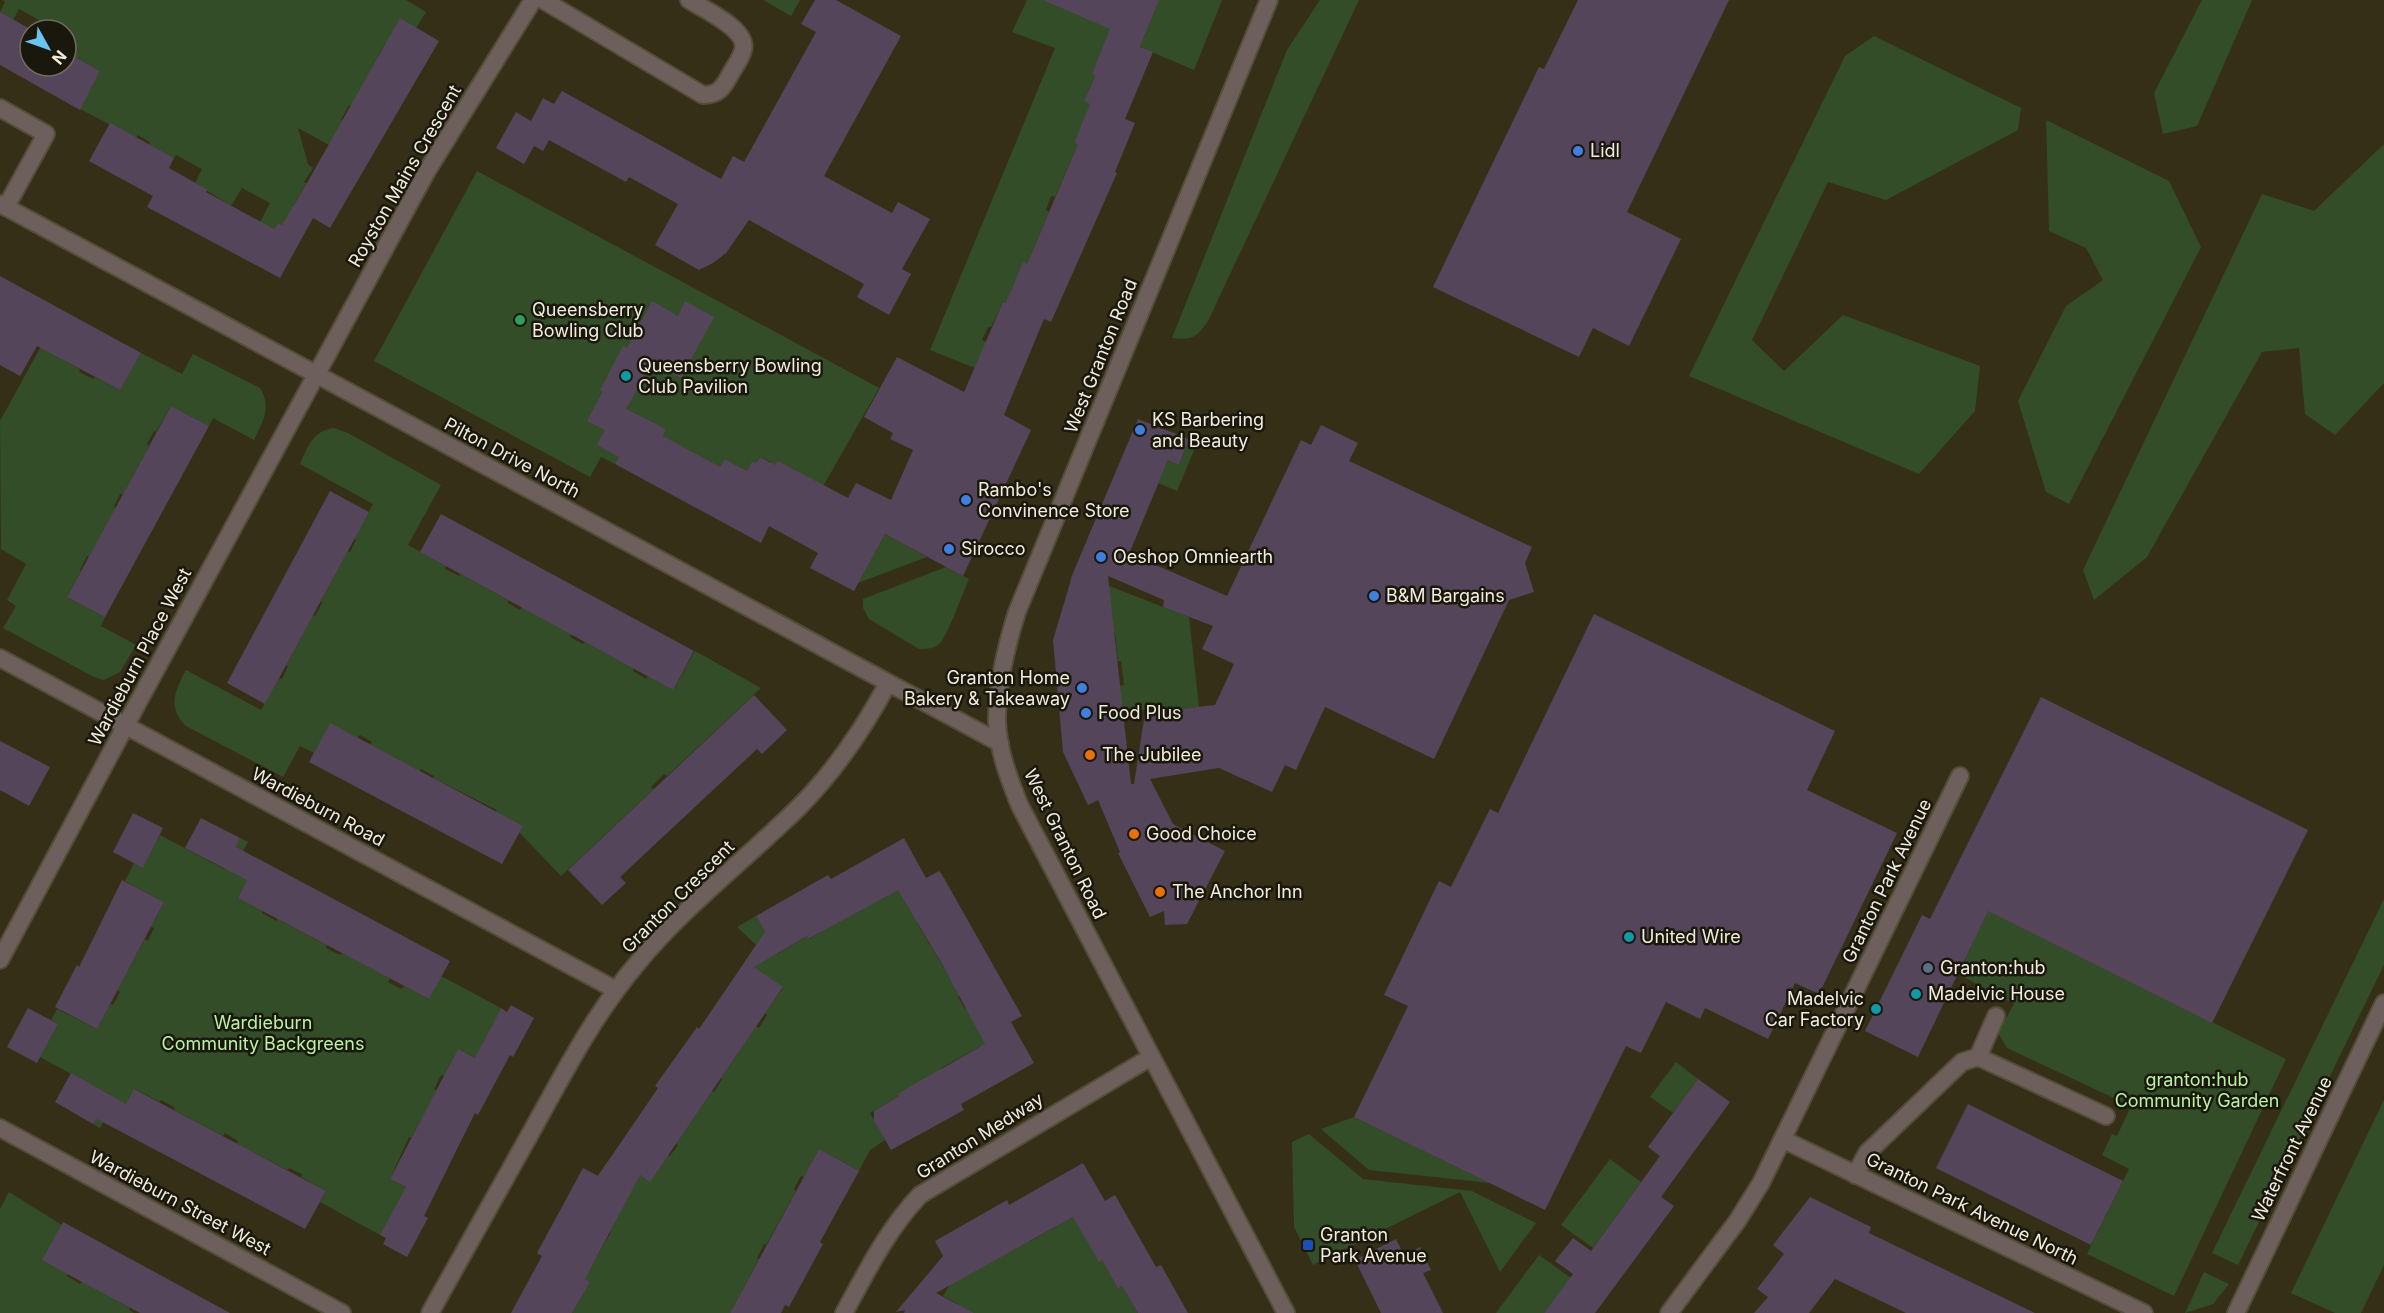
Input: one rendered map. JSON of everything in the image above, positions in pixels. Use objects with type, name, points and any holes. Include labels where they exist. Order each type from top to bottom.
[{"type":"street","name":"Royston Mains Crescent","points":[[316,374],[427,171],[533,0]]},
{"type":"street","points":[[543,0],[703,95],[713,95],[722,89],[744,50],[744,40],[738,31],[689,0]]},
{"type":"street","name":"West Granton Road","points":[[1269,0],[1017,612],[1002,669],[997,721],[1000,744],[1020,806],[1286,1313]]},
{"type":"street","name":"Pilton Drive North","points":[[0,108],[46,134],[3,206],[1000,744]]},
{"type":"street","name":"Wardieburn Place West","points":[[0,960],[316,374]]},
{"type":"street","name":"Wardieburn Road","points":[[0,658],[616,990]]},
{"type":"street","name":"Granton Crescent","points":[[430,1313],[581,1042],[616,990],[661,936],[799,806],[821,782],[852,742],[888,683]]},
{"type":"street","name":"Granton Park Avenue","points":[[1669,1313],[1738,1220],[1761,1184],[1960,776]]},
{"type":"street","name":"Waterfront Avenue","points":[[2236,1313],[2384,1003]]},
{"type":"street","points":[[1978,1057],[1996,1017]]},
{"type":"street","name":"Granton Medway","points":[[844,1313],[884,1241],[901,1215],[920,1195],[1151,1057]]},
{"type":"street","points":[[1855,1175],[1867,1153],[1962,1062],[1978,1057],[2106,1116]]},
{"type":"street","name":"Wardieburn Street West","points":[[0,1128],[342,1313]]},
{"type":"street","name":"Granton Park Avenue North","points":[[1784,1140],[2144,1313]]},
{"type":"green space","points":[[3,0],[406,0],[426,12],[416,28],[385,44],[351,106],[349,105],[329,145],[298,128],[308,164],[313,168],[293,206],[313,218],[302,236],[278,223],[271,233],[260,222],[270,203],[242,188],[231,206],[195,183],[202,169],[176,155],[174,158],[149,145],[150,142],[138,135],[136,138],[80,109],[100,71],[78,59],[78,18],[35,18],[19,9],[13,20],[0,12],[5,2]]},
{"type":"green space","points":[[763,0],[800,0],[791,16]]},
{"type":"green space","points":[[1027,0],[1071,0],[1067,10],[1115,28],[1092,74],[1095,76],[1084,101],[1094,105],[1074,142],[1078,144],[1055,197],[1051,196],[1046,210],[1049,212],[1027,264],[1023,263],[1010,305],[1003,302],[991,327],[988,327],[982,340],[986,342],[975,368],[930,350],[1055,48],[1012,32]]},
{"type":"green space","points":[[1144,0],[1222,0],[1194,70],[1140,47],[1155,10],[1153,4]]},
{"type":"green space","points":[[1320,0],[1359,0],[1209,319],[1202,330],[1194,336],[1185,339],[1172,338],[1287,50]]},
{"type":"green space","points":[[2202,0],[2252,0],[2197,126],[2163,134],[2154,93]]},
{"type":"green space","points":[[1874,36],[2021,108],[2018,130],[1886,200],[1828,182],[1752,340],[1784,371],[1843,315],[1980,366],[1975,411],[1919,474],[1689,376],[1845,56]]},
{"type":"green space","points":[[2046,120],[2169,181],[2201,247],[2069,504],[2046,492],[2018,401],[2066,306],[2103,280],[2086,248],[2049,231]]},
{"type":"green space","points":[[2384,144],[2384,383],[2335,435],[2305,414],[2299,348],[2262,352],[2147,557],[2094,600],[2083,570],[2262,194],[2314,211]]},
{"type":"green space","points":[[477,171],[879,388],[793,539],[815,481],[778,461],[770,475],[765,473],[771,462],[760,457],[756,463],[752,461],[747,471],[725,459],[719,469],[663,436],[666,429],[658,425],[638,423],[615,464],[601,457],[590,477],[374,361]]},
{"type":"green space","points":[[61,310],[55,355],[93,379],[95,377],[120,390],[141,353],[182,374],[193,354],[260,388],[264,395],[266,408],[254,440],[213,418],[209,426],[171,406],[156,432],[154,431],[147,444],[149,446],[123,494],[120,494],[114,506],[116,508],[89,557],[87,556],[67,597],[105,617],[101,626],[136,645],[120,672],[104,680],[94,677],[3,628],[16,606],[7,600],[26,564],[1,549],[0,421]]},
{"type":"green space","points":[[334,428],[348,433],[441,485],[408,545],[446,566],[445,569],[459,576],[460,574],[508,600],[508,603],[520,610],[522,607],[571,634],[570,637],[583,644],[585,642],[634,668],[633,671],[646,679],[648,676],[673,690],[695,651],[761,688],[667,776],[664,774],[651,787],[654,789],[561,876],[519,832],[496,812],[497,810],[433,778],[434,776],[421,769],[420,771],[370,745],[372,742],[360,735],[357,738],[330,724],[314,753],[300,746],[283,777],[186,726],[176,712],[176,692],[186,670],[261,710],[279,678],[282,679],[288,666],[286,665],[313,615],[315,616],[347,552],[350,552],[356,540],[354,538],[373,504],[300,464],[308,446],[316,436]]},
{"type":"green space","points":[[1189,439],[1197,443],[1177,491],[1158,483],[1168,460],[1179,465]]},
{"type":"green space","points":[[885,534],[927,557],[858,583]]},
{"type":"green space","points":[[946,567],[969,579],[950,625],[938,645],[919,649],[869,619],[863,608],[863,599]]},
{"type":"green space","points":[[1072,575],[1104,584],[1189,617],[1199,707],[1106,714],[1104,688],[1124,685],[1121,661],[1118,661],[1115,633],[1096,635],[1109,592],[1070,581]]},
{"type":"green space","name":"Wardieburn Community Backgreens","points":[[160,835],[224,869],[240,838],[248,842],[241,854],[254,867],[238,898],[263,911],[262,913],[276,921],[277,919],[327,945],[326,948],[340,955],[342,953],[390,978],[388,982],[401,989],[404,986],[429,999],[441,976],[501,1008],[484,1041],[507,1053],[498,1070],[458,1049],[444,1076],[441,1075],[434,1089],[437,1091],[411,1138],[409,1137],[390,1179],[429,1199],[380,1235],[320,1202],[326,1191],[301,1177],[302,1174],[289,1168],[287,1170],[237,1144],[238,1141],[225,1133],[223,1136],[174,1110],[174,1107],[161,1100],[160,1102],[135,1089],[114,1128],[103,1122],[100,1128],[93,1124],[110,1095],[40,1057],[58,1024],[51,1020],[57,1009],[97,1029],[110,1004],[113,1005],[120,992],[117,990],[145,939],[148,941],[154,928],[151,927],[164,902],[125,881],[134,863],[143,867]]},
{"type":"green space","points":[[897,885],[960,995],[958,997],[965,1009],[967,1008],[988,1045],[983,1049],[981,1046],[941,1068],[943,1072],[898,1093],[899,1096],[870,1113],[885,1140],[870,1150],[859,1171],[819,1149],[804,1177],[801,1176],[794,1189],[796,1191],[766,1245],[764,1244],[757,1258],[759,1259],[730,1313],[572,1313],[589,1282],[584,1279],[611,1232],[597,1176],[612,1156],[649,1181],[678,1145],[676,1143],[712,1091],[714,1092],[756,1026],[759,1028],[767,1015],[765,1013],[783,988],[745,961],[756,945],[737,927],[756,916],[777,954],[807,936],[809,939]]},
{"type":"green space","name":"granton:hub Community Garden","points":[[1945,889],[2286,1059],[2174,1296],[2087,1254],[2129,1169],[2102,1155],[2112,1134],[2117,1136],[2131,1106],[2007,1048],[1998,1033],[2014,1004],[1958,974],[1974,940],[1931,919]]},
{"type":"green space","points":[[2384,899],[2384,965],[2238,1265],[2212,1253]]},
{"type":"green space","points":[[1676,1062],[1698,1079],[1673,1113],[1650,1097]]},
{"type":"green space","points":[[2384,1100],[2384,1265],[2361,1313],[2335,1313],[2291,1293]]},
{"type":"green space","points":[[1354,1117],[1490,1183],[1369,1170],[1321,1129]]},
{"type":"green space","points":[[1309,1134],[1363,1179],[1472,1191],[1536,1223],[1500,1272],[1460,1192],[1313,1265],[1294,1227],[1292,1142]]},
{"type":"green space","points":[[1610,1159],[1641,1182],[1593,1248],[1561,1225]]},
{"type":"green space","points":[[9,1192],[62,1225],[43,1259],[80,1284],[82,1281],[130,1308],[129,1310],[134,1313],[0,1313],[0,1209]]},
{"type":"green space","points":[[1074,1212],[1099,1261],[1102,1260],[1118,1289],[1122,1286],[1138,1313],[954,1313],[958,1304],[943,1296],[955,1276],[1028,1237],[1031,1241],[1072,1217]]},
{"type":"green space","points":[[1539,1255],[1571,1278],[1544,1313],[1496,1313]]},
{"type":"green space","points":[[2204,1272],[2229,1284],[2213,1304],[2185,1313]]},
{"type":"building","points":[[815,0],[836,0],[901,36],[824,176],[892,213],[898,202],[930,219],[902,269],[911,274],[889,315],[857,297],[864,284],[749,220],[726,253],[699,270],[655,245],[678,204],[629,177],[626,182],[549,140],[543,151],[534,146],[524,164],[496,148],[516,112],[531,121],[543,98],[554,104],[562,91],[721,179],[733,156],[744,162],[816,32],[801,24]]},
{"type":"building","points":[[1043,0],[1159,0],[1140,47],[1153,52],[1125,119],[1135,123],[1115,172],[1117,173],[1051,322],[1044,319],[1004,415],[1031,430],[963,576],[885,534],[854,591],[810,568],[818,553],[769,526],[761,543],[615,464],[619,457],[597,445],[605,430],[587,421],[603,391],[600,390],[623,346],[627,348],[652,301],[678,316],[685,301],[714,317],[681,378],[652,363],[626,409],[666,429],[663,436],[720,467],[725,459],[747,471],[752,461],[756,463],[760,457],[775,465],[778,461],[848,498],[856,483],[891,500],[913,450],[890,439],[893,433],[864,417],[897,357],[964,392],[1003,302],[1006,303],[1023,262],[1027,264],[1078,144],[1074,143],[1090,104],[1084,101],[1095,76],[1092,74],[1110,29]]},
{"type":"building","name":"Lidl","points":[[1578,0],[1729,0],[1627,212],[1681,239],[1629,346],[1593,328],[1579,357],[1433,287],[1539,67],[1544,69]]},
{"type":"building","points":[[0,12],[18,22],[18,75],[0,65]]},
{"type":"building","points":[[400,18],[439,41],[330,228],[313,218],[280,278],[147,207],[153,196],[89,161],[110,123],[174,158],[169,168],[208,190],[206,192],[274,229],[278,223],[282,225]]},
{"type":"building","points":[[78,59],[100,71],[80,110],[23,78],[78,78]]},
{"type":"building","points":[[0,276],[141,353],[120,390],[37,346],[20,376],[0,365]]},
{"type":"building","points":[[171,406],[209,426],[105,617],[67,597]]},
{"type":"building","points":[[1138,419],[1189,439],[1179,465],[1168,460],[1129,554],[1227,596],[1301,440],[1311,445],[1321,425],[1358,443],[1349,461],[1532,547],[1525,563],[1534,592],[1509,600],[1434,759],[1325,707],[1296,770],[1285,765],[1272,792],[1219,768],[1150,779],[1173,824],[1225,851],[1187,924],[1165,925],[1164,911],[1150,917],[1118,853],[1120,852],[1098,800],[1088,805],[1063,752],[1053,640],[1073,573]],"holes":[[[1108,576],[1164,600],[1163,607],[1213,626],[1202,649],[1234,664],[1215,705],[1145,713],[1134,784],[1131,784]]]},
{"type":"building","points":[[330,491],[369,512],[265,704],[227,683]]},
{"type":"building","points":[[441,514],[694,651],[673,690],[420,552]]},
{"type":"building","name":"United Wire","points":[[1594,614],[1835,731],[1807,790],[1897,833],[1819,994],[1795,983],[1768,1039],[1705,1008],[1700,1019],[1666,1002],[1641,1053],[1626,1046],[1545,1210],[1354,1117],[1408,1006],[1384,995],[1439,881],[1451,887],[1490,809],[1498,813]]},
{"type":"building","points":[[754,695],[787,730],[762,754],[757,749],[620,877],[626,883],[602,905],[568,870]]},
{"type":"building","points":[[2041,697],[2308,830],[2212,1023],[1988,911],[1918,1057],[1865,1031],[1922,915],[1930,919]]},
{"type":"building","points":[[330,723],[523,826],[502,864],[309,762]]},
{"type":"building","points":[[0,741],[50,767],[29,806],[0,790]]},
{"type":"building","points":[[133,813],[163,828],[143,868],[113,852]]},
{"type":"building","points":[[201,818],[240,838],[236,847],[450,961],[429,999],[238,898],[247,880],[185,848]]},
{"type":"building","points":[[904,838],[926,878],[939,871],[941,873],[1022,1016],[1011,1022],[1034,1063],[961,1104],[964,1110],[891,1150],[874,1121],[874,1111],[899,1096],[897,1094],[985,1044],[942,964],[898,890],[808,939],[807,936],[754,967],[783,987],[650,1182],[640,1175],[585,1279],[590,1282],[572,1313],[511,1313],[542,1256],[537,1253],[583,1168],[598,1176],[658,1088],[655,1086],[697,1027],[699,1029],[765,932],[756,916],[828,875],[831,879]]},
{"type":"building","points":[[122,880],[164,902],[97,1029],[55,1007],[77,965],[79,967]]},
{"type":"building","points":[[511,1005],[534,1018],[513,1057],[510,1055],[478,1115],[475,1113],[424,1216],[428,1218],[407,1257],[383,1244],[386,1238],[380,1235],[406,1187],[390,1179],[458,1049],[475,1058],[501,1008],[507,1012]]},
{"type":"building","points":[[28,1008],[58,1024],[37,1063],[7,1047]]},
{"type":"building","points":[[71,1073],[126,1104],[134,1089],[326,1191],[305,1229],[97,1119],[93,1124],[55,1102]]},
{"type":"building","points":[[1698,1079],[1730,1102],[1661,1197],[1674,1206],[1595,1313],[1544,1313],[1573,1274],[1555,1261],[1573,1238],[1591,1251],[1660,1156],[1648,1147]]},
{"type":"building","points":[[1968,1104],[2123,1181],[2091,1245],[1936,1168]]},
{"type":"building","points":[[819,1149],[859,1171],[820,1242],[823,1244],[789,1307],[785,1305],[781,1313],[730,1313]]},
{"type":"building","points":[[1083,1163],[1105,1201],[1115,1195],[1156,1267],[1161,1265],[1188,1313],[1138,1313],[1122,1286],[1118,1289],[1102,1260],[1099,1262],[1073,1217],[936,1293],[974,1313],[904,1313],[905,1310],[896,1312],[943,1256],[935,1241],[1007,1200],[1009,1205]]},
{"type":"building","points":[[1810,1197],[1871,1227],[1869,1233],[2035,1313],[1906,1313],[1835,1279],[1809,1313],[1754,1313],[1768,1297],[1757,1289],[1784,1254],[1773,1245]]},
{"type":"building","points":[[63,1222],[230,1313],[140,1313],[82,1282],[42,1260]]},
{"type":"building","points":[[1396,1239],[1404,1255],[1420,1247],[1431,1270],[1423,1273],[1443,1313],[1381,1313],[1355,1260]]},
{"type":"place","name":"Lidl","points":[[1578,151]]},
{"type":"place","name":"Queensberry Bowling Club","points":[[520,320]]},
{"type":"place","name":"Queensberry Bowling Club Pavilion","points":[[626,376]]},
{"type":"place","name":"KS Barbering and Beauty","points":[[1140,430]]},
{"type":"place","name":"Rambo's Convinence Store","points":[[966,500]]},
{"type":"place","name":"Sirocco","points":[[949,549]]},
{"type":"place","name":"Oeshop Omniearth","points":[[1101,557]]},
{"type":"place","name":"B&M Bargains","points":[[1374,596]]},
{"type":"place","name":"Granton Home Bakery & Takeaway","points":[[1082,688]]},
{"type":"place","name":"Food Plus","points":[[1086,713]]},
{"type":"place","name":"The Jubilee","points":[[1090,755]]},
{"type":"place","name":"Good Choice","points":[[1134,834]]},
{"type":"place","name":"The Anchor Inn","points":[[1160,892]]},
{"type":"place","name":"United Wire","points":[[1629,937]]},
{"type":"place","name":"Granton:hub","points":[[1928,968]]},
{"type":"place","name":"Madelvic House","points":[[1916,994]]},
{"type":"place","name":"Madelvic Car Factory","points":[[1876,1009]]},
{"type":"place","name":"Granton Park Avenue","points":[[1308,1245]]}]
